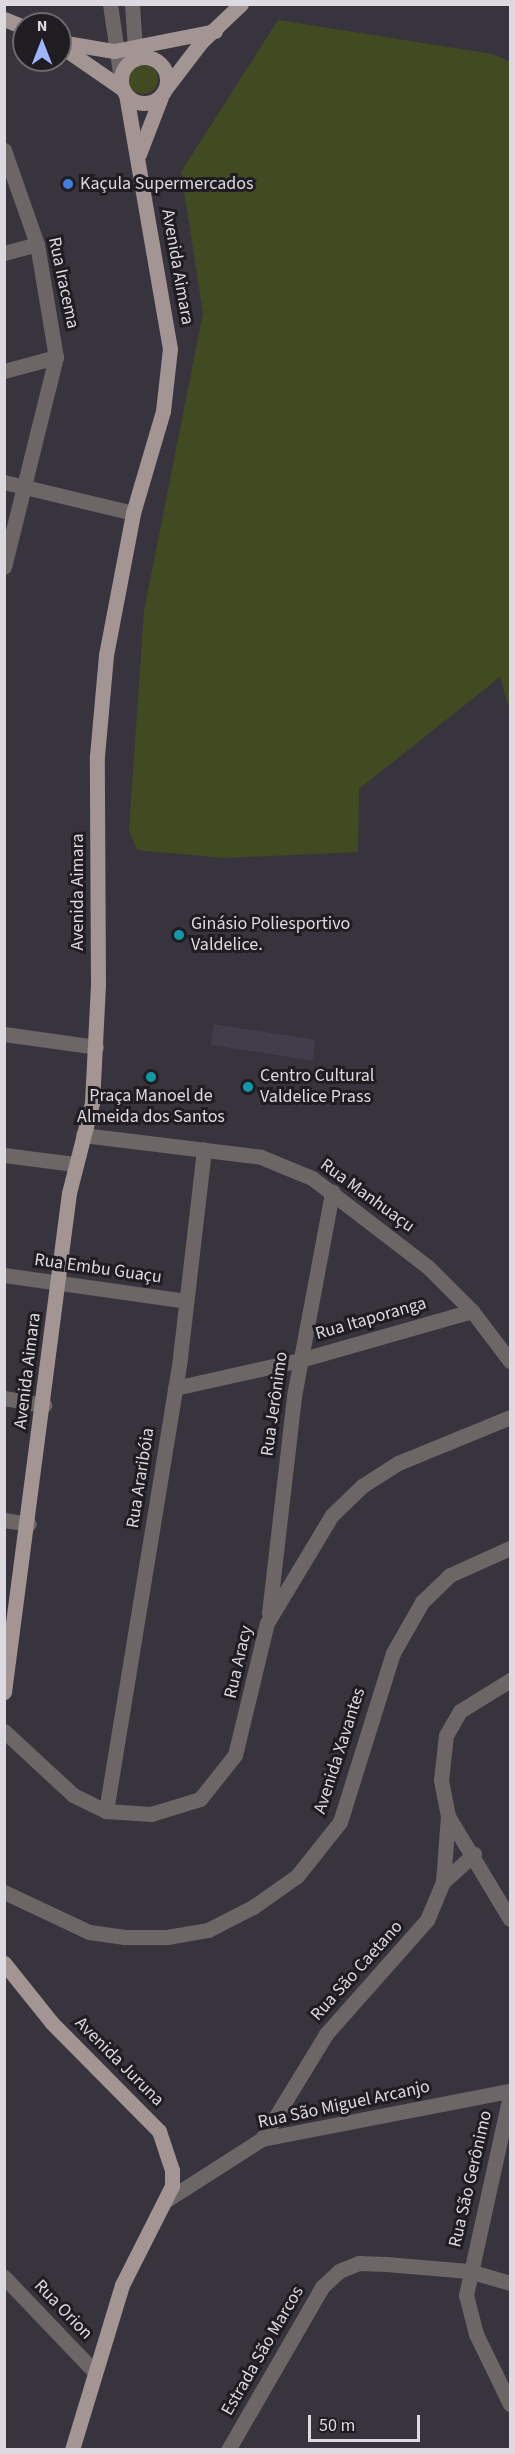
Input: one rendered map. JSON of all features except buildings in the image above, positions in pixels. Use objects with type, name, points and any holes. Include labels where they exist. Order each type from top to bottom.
[{"type":"main road","points":[[72,52],[147,104],[164,92],[215,31],[242,4]]},
{"type":"main road","points":[[72,46],[114,51],[215,31]]},
{"type":"main road","points":[[123,88],[131,61],[146,57],[165,68],[164,92],[137,163]]},
{"type":"main road","name":"Avenida Aimara","points":[[4,1692],[8,1646],[29,1524],[74,1164],[83,1135],[96,1047],[97,756],[106,655],[133,513],[163,411],[170,350],[123,88]]},
{"type":"main road","name":"Avenida Juruna","points":[[4,1963],[52,2023],[159,2131],[172,2170],[165,2201]]},
{"type":"main road","points":[[72,2450],[93,2370],[122,2285],[165,2201]]},
{"type":"street","points":[[110,4],[114,51],[123,88]]},
{"type":"street","points":[[132,4],[135,48]]},
{"type":"street","name":"Rua Iracema","points":[[4,150],[37,244],[56,357],[4,567]]},
{"type":"street","points":[[4,253],[37,244]]},
{"type":"street","points":[[4,371],[56,357]]},
{"type":"street","points":[[4,482],[133,513]]},
{"type":"street","points":[[4,1034],[96,1047]]},
{"type":"street","name":"Rua Manhuaçu","points":[[83,1135],[204,1149],[286,1165],[332,1192],[428,1267],[472,1311],[510,1361]]},
{"type":"street","name":"Rua Araribóia","points":[[106,1811],[175,1388],[204,1149]]},
{"type":"street","points":[[4,1155],[74,1164]]},
{"type":"street","name":"Rua Jerônimo","points":[[267,1623],[300,1360],[332,1192]]},
{"type":"street","name":"Rua Embu Guaçu","points":[[4,1275],[186,1301]]},
{"type":"street","name":"Rua Itaporanga","points":[[175,1388],[300,1360],[472,1311]]},
{"type":"street","points":[[4,1398],[44,1405]]},
{"type":"street","name":"Rua Aracy","points":[[4,1731],[73,1795],[106,1811],[178,1809],[200,1798],[221,1777],[248,1712],[267,1623],[305,1554],[362,1486],[436,1443],[510,1417]]},
{"type":"street","points":[[4,1520],[29,1524]]},
{"type":"street","name":"Avenida Xavantes","points":[[4,1892],[88,1932],[125,1937],[166,1937],[208,1929],[252,1907],[297,1876],[340,1822],[393,1653],[416,1609],[450,1575],[510,1548]]},
{"type":"street","points":[[510,1680],[460,1711],[446,1735],[441,1780],[448,1816],[474,1854],[510,1919]]},
{"type":"street","name":"Rua São Caetano","points":[[262,2139],[326,2034],[413,1941],[443,1882],[448,1816]]},
{"type":"street","points":[[443,1882],[474,1854]]},
{"type":"street","name":"Rua São Miguel Arcanjo","points":[[165,2201],[262,2139],[510,2093]]},
{"type":"street","name":"Rua São Gerônimo","points":[[510,2093],[469,2271],[469,2316],[510,2404]]},
{"type":"street","name":"Estrada São Marcos","points":[[228,2450],[322,2287],[339,2271],[359,2263],[469,2271],[510,2283]]},
{"type":"street","name":"Rua Orion","points":[[4,2277],[93,2370]]},
{"type":"shaded area","points":[[214,1024],[316,1040],[312,1061],[211,1045]]},
{"type":"green space","points":[[278,20],[492,54],[510,62],[510,710],[500,677],[359,789],[358,852],[224,858],[137,850],[129,830],[144,611],[203,313],[181,172]]},
{"type":"green space","points":[[143,64],[154,68],[158,79],[154,90],[143,94],[132,90],[128,79],[132,68]]},
{"type":"place","name":"Kaçula Supermercados","points":[[68,184]]},
{"type":"place","name":"Ginásio Poliesportivo Valdelice.","points":[[179,935]]},
{"type":"place","name":"Praça Manoel de Almeida dos Santos","points":[[151,1077]]},
{"type":"place","name":"Centro Cultural Valdelice Prass","points":[[248,1087]]}]
